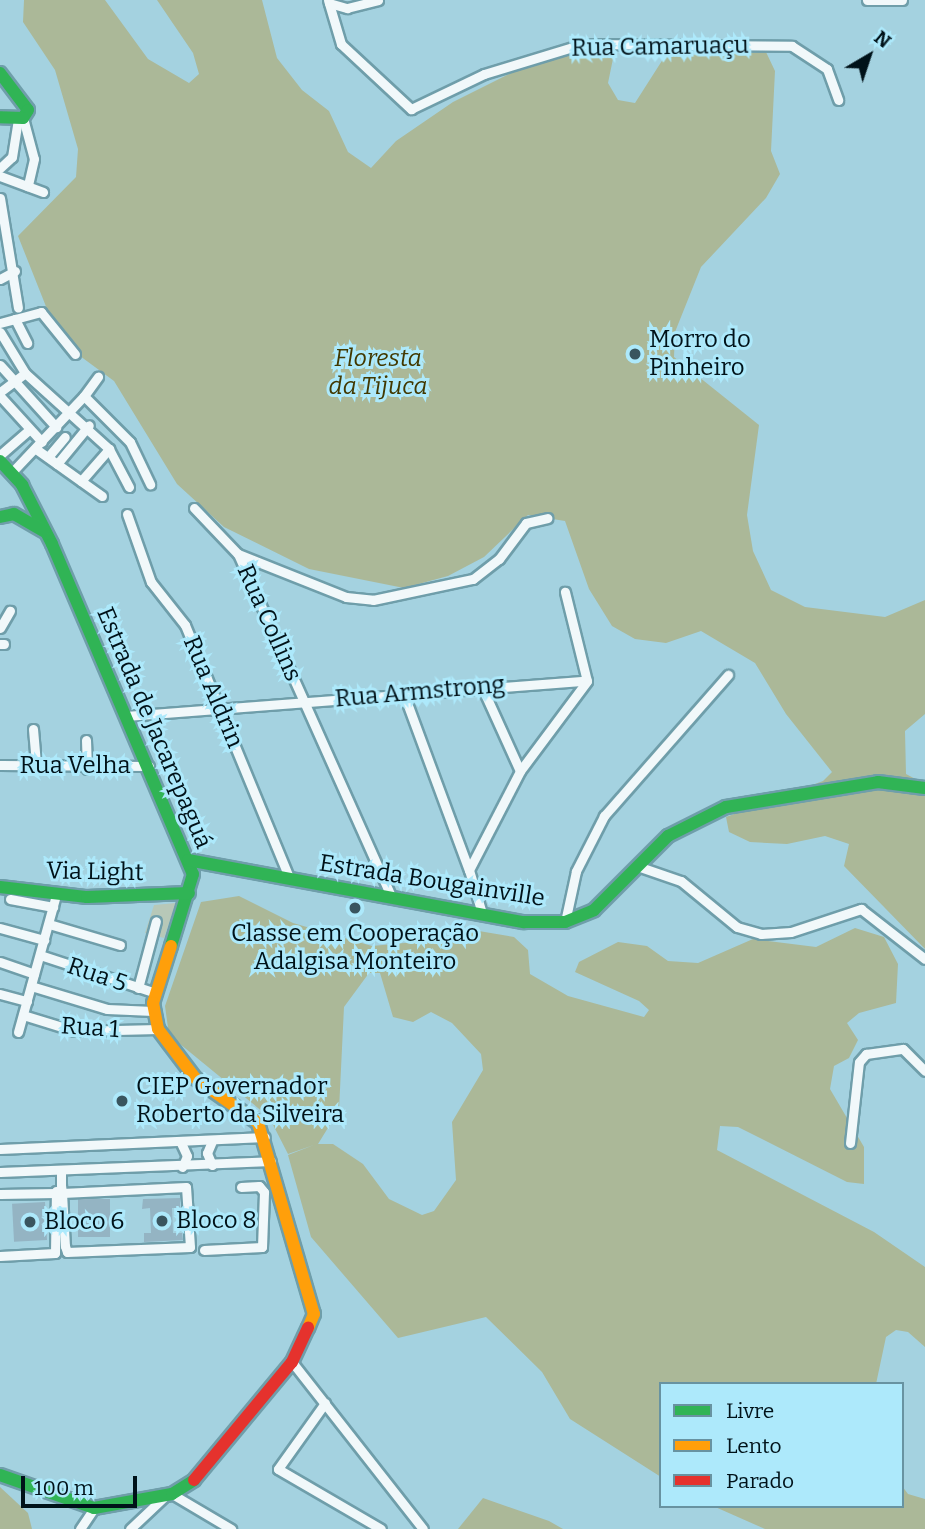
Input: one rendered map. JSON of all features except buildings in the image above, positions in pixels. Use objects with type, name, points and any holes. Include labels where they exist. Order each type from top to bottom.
[{"type":"street","points":[[329,2],[347,8],[378,0]]},
{"type":"street","points":[[867,0],[902,0]]},
{"type":"street","name":"Rua Camaruaçu","points":[[329,2],[341,44],[398,103],[411,109],[485,74],[583,44],[792,46],[827,69],[838,100]]},
{"type":"street","points":[[0,73],[27,106],[21,118],[12,157],[0,169]]},
{"type":"street","points":[[0,117],[21,118]]},
{"type":"street","points":[[21,118],[34,159],[28,186]]},
{"type":"street","points":[[0,176],[43,192]]},
{"type":"street","points":[[0,198],[10,236],[18,308]]},
{"type":"street","points":[[0,279],[15,271]]},
{"type":"street","points":[[0,323],[41,312],[75,354]]},
{"type":"street","points":[[15,318],[27,343]]},
{"type":"street","points":[[1,338],[25,373],[89,425],[109,449],[129,487]]},
{"type":"street","points":[[0,365],[56,427]]},
{"type":"street","points":[[25,373],[0,394],[48,457],[102,496]]},
{"type":"street","points":[[13,471],[72,411],[98,377]]},
{"type":"street","points":[[84,396],[130,442],[150,484]]},
{"type":"street","points":[[57,464],[89,425]]},
{"type":"street","points":[[0,455],[29,430]]},
{"type":"street","points":[[48,457],[65,437]]},
{"type":"street","points":[[81,481],[109,449]]},
{"type":"street","name":"Estrada de Jacarepaguá","points":[[0,461],[13,471],[22,485],[45,532],[188,860],[193,879],[156,993],[153,1012],[158,1028],[195,1078],[250,1114],[265,1136],[314,1298],[312,1324],[292,1362],[205,1473],[168,1496],[94,1508],[0,1475]]},
{"type":"street","points":[[14,514],[22,485]]},
{"type":"street","points":[[194,508],[238,554]]},
{"type":"street","points":[[0,517],[14,514],[45,532]]},
{"type":"street","name":"Rua Aldrin","points":[[127,514],[152,582],[176,608],[289,877]]},
{"type":"street","name":"Rua Collins","points":[[238,554],[346,597],[373,600],[473,579],[499,559],[515,535],[530,520],[547,519]]},
{"type":"street","name":"Rua Collins","points":[[238,554],[391,896]]},
{"type":"street","points":[[469,870],[520,771],[587,681],[565,592]]},
{"type":"street","points":[[0,628],[10,611]]},
{"type":"street","points":[[565,922],[576,871],[604,816],[728,676]]},
{"type":"street","name":"Rua Armstrong","points":[[127,716],[221,710],[481,685],[587,681]]},
{"type":"street","points":[[481,685],[520,771]]},
{"type":"street","points":[[403,692],[469,870],[481,910]]},
{"type":"street","points":[[33,729],[36,766]]},
{"type":"street","points":[[86,740],[87,769]]},
{"type":"street","name":"Rua Velha","points":[[0,765],[87,769],[149,766]]},
{"type":"street","name":"Estrada Bougainville","points":[[188,860],[481,910],[524,922],[565,922],[594,911],[677,830],[726,807],[878,782],[925,788]]},
{"type":"street","points":[[640,867],[681,881],[737,927],[761,934],[791,932],[861,909],[925,959]]},
{"type":"street","name":"Via Light","points":[[0,887],[55,901],[189,893]]},
{"type":"street","points":[[10,899],[55,901],[18,1032]]},
{"type":"street","points":[[138,988],[156,921]]},
{"type":"street","points":[[49,924],[120,946]]},
{"type":"street","points":[[0,928],[44,940]]},
{"type":"street","name":"Rua 5","points":[[40,956],[156,993]]},
{"type":"street","points":[[0,962],[34,974]]},
{"type":"street","points":[[31,986],[107,1009],[153,1012]]},
{"type":"street","points":[[0,995],[27,1002]]},
{"type":"street","name":"Rua 1","points":[[23,1015],[75,1031],[158,1028]]},
{"type":"street","points":[[850,1143],[859,1062],[866,1054],[903,1049],[925,1071]]},
{"type":"street","points":[[0,1149],[181,1143],[265,1136]]},
{"type":"street","points":[[212,1141],[207,1153],[212,1166]]},
{"type":"street","points":[[181,1143],[187,1156],[182,1167]]},
{"type":"street","points":[[0,1172],[212,1166],[271,1161]]},
{"type":"street","points":[[0,1256],[55,1253],[58,1170]]},
{"type":"street","points":[[204,1250],[262,1247],[264,1192],[259,1186],[241,1187]]},
{"type":"street","points":[[264,1192],[280,1186]]},
{"type":"street","points":[[0,1194],[186,1187],[190,1247],[69,1253],[59,1193]]},
{"type":"street","points":[[292,1362],[423,1529]]},
{"type":"street","points":[[325,1403],[278,1469],[381,1529]]},
{"type":"street","points":[[130,1529],[168,1496],[231,1529]]},
{"type":"street","points":[[80,1529],[94,1508]]},
{"type":"green space","name":"Floresta da Tijuca","points":[[24,0],[105,0],[148,59],[189,83],[199,74],[193,53],[157,0],[262,0],[277,58],[302,90],[329,111],[348,152],[371,168],[396,141],[453,102],[535,61],[576,49],[615,49],[608,83],[618,100],[635,103],[665,56],[766,52],[775,71],[771,151],[780,174],[766,198],[701,267],[675,332],[674,357],[759,425],[747,515],[753,551],[771,590],[805,607],[885,617],[925,600],[925,714],[905,731],[906,774],[925,784],[925,949],[844,866],[849,844],[825,836],[787,844],[750,842],[729,832],[726,817],[823,781],[832,772],[786,714],[755,663],[701,631],[666,643],[635,639],[612,626],[589,589],[565,521],[528,515],[484,557],[448,576],[404,588],[309,569],[224,527],[177,484],[114,381],[80,356],[47,309],[18,236],[76,177],[78,149],[55,70],[23,22]]},
{"type":"green space","points":[[239,896],[293,923],[372,946],[447,939],[467,929],[514,937],[528,950],[530,974],[568,996],[644,1017],[649,1010],[639,1001],[575,972],[579,962],[618,942],[647,946],[668,961],[698,963],[753,939],[816,947],[855,928],[884,937],[898,964],[896,1003],[859,1013],[847,1023],[858,1040],[849,1058],[834,1066],[830,1089],[864,1147],[864,1184],[847,1182],[738,1127],[720,1126],[717,1150],[874,1232],[925,1267],[925,1347],[908,1332],[896,1330],[886,1337],[876,1382],[659,1382],[659,1476],[570,1419],[542,1372],[486,1317],[398,1338],[311,1237],[288,1155],[314,1145],[288,1154],[269,1117],[169,1035],[165,1006],[201,902]],"holes":[[[369,973],[380,973],[393,1017],[413,1022],[431,1012],[452,1023],[481,1054],[483,1070],[452,1122],[456,1180],[434,1211],[422,1215],[389,1199],[363,1164],[333,1144],[318,1144],[339,1110],[344,1007]]]},
{"type":"green space","points":[[176,903],[164,938],[145,933],[154,905]]},
{"type":"green space","points":[[0,1487],[28,1513],[32,1529],[0,1529]]},
{"type":"green space","points":[[904,1489],[908,1494],[925,1499],[925,1529],[765,1529],[718,1508],[904,1508]]},
{"type":"green space","points":[[483,1498],[549,1521],[563,1529],[458,1529]]},
{"type":"traffic: fast","points":[[0,73],[28,110],[23,118],[0,117]]},
{"type":"traffic: fast","points":[[0,461],[22,485],[52,544],[193,874],[171,946]]},
{"type":"traffic: fast","points":[[0,517],[14,514],[43,531]]},
{"type":"traffic: fast","points":[[188,860],[524,922],[565,922],[594,910],[668,836],[726,807],[878,782],[925,788]]},
{"type":"traffic: fast","points":[[0,887],[87,897],[189,893]]},
{"type":"traffic: fast","points":[[0,1475],[94,1508],[172,1494],[194,1480]]},
{"type":"traffic: slow","points":[[171,946],[153,1003],[158,1029],[195,1078],[258,1123],[314,1314],[308,1328]]},
{"type":"traffic: jam","points":[[194,1480],[292,1362],[308,1328]]},
{"type":"place","name":"Morro do Pinheiro","points":[[635,354]]},
{"type":"place","name":"Classe em Cooperação Adalgisa Monteiro","points":[[355,908]]},
{"type":"place","name":"CIEP Governador Roberto da Silveira","points":[[122,1101]]},
{"type":"place","name":"Bloco 8","points":[[162,1221]]},
{"type":"place","name":"Bloco 6","points":[[30,1222]]}]
